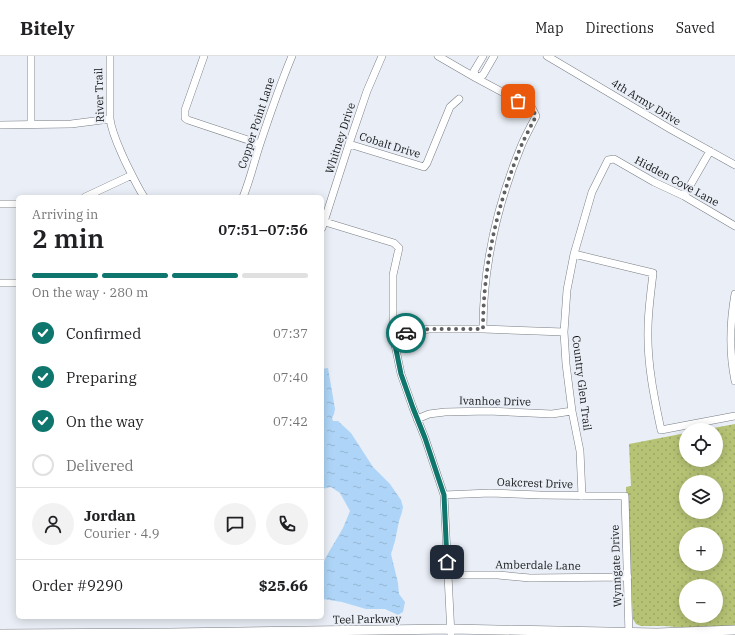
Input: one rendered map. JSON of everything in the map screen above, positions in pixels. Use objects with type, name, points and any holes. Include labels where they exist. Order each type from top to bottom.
[{"type":"main road","name":"Teel Parkway","points":[[0,634],[71,635],[451,632],[629,634],[735,630]]},
{"type":"street","points":[[31,56],[31,125]]},
{"type":"street","name":"River Trail","points":[[110,56],[110,120],[114,137],[143,195]]},
{"type":"street","points":[[204,56],[185,110],[186,118],[188,120],[260,144]]},
{"type":"street","name":"Copper Point Lane","points":[[244,195],[260,144],[292,56]]},
{"type":"street","name":"Whitney Drive","points":[[324,222],[367,91],[382,56]]},
{"type":"street","points":[[438,56],[532,108],[536,116],[522,143],[504,193],[489,254],[483,311],[483,329]]},
{"type":"street","points":[[476,78],[474,71],[483,56]]},
{"type":"street","points":[[476,78],[483,75],[494,56]]},
{"type":"street","name":"4th Army Drive","points":[[547,56],[672,130],[735,165]]},
{"type":"street","name":"Cobalt Drive","points":[[349,144],[424,167],[450,107],[459,99]]},
{"type":"street","points":[[0,125],[71,124],[110,120]]},
{"type":"street","points":[[684,196],[710,151]]},
{"type":"street","name":"Hidden Cove Lane","points":[[608,160],[614,159],[654,182],[684,196],[735,226]]},
{"type":"street","name":"Country Glen Trail","points":[[582,496],[580,451],[572,411],[566,364],[564,332],[567,290],[574,254],[592,192],[608,160]]},
{"type":"street","points":[[89,195],[132,175]]},
{"type":"street","points":[[0,204],[16,204]]},
{"type":"street","points":[[324,225],[394,242],[399,248],[393,275],[393,335],[401,374],[417,419],[428,444],[444,495],[451,632]]},
{"type":"street","points":[[574,254],[653,273],[648,328],[648,355],[661,430],[735,416]]},
{"type":"street","points":[[0,283],[16,283]]},
{"type":"street","points":[[735,294],[732,311],[731,345],[735,381]]},
{"type":"street","points":[[393,335],[429,329],[564,332]]},
{"type":"street","name":"Ivanhoe Drive","points":[[417,419],[429,414],[445,412],[488,411],[552,414],[572,411]]},
{"type":"street","name":"Oakcrest Drive","points":[[444,495],[490,493],[625,496]]},
{"type":"street","name":"Wynngate Drive","points":[[625,496],[629,634]]},
{"type":"street","name":"Amberdale Lane","points":[[448,575],[498,575],[530,578],[628,577]]},
{"type":"green space","points":[[735,424],[735,628],[641,626],[636,624],[633,619],[626,487],[631,486],[629,444],[679,434],[679,467],[723,467],[723,426]]},
{"type":"water","points":[[328,368],[335,409],[332,418],[333,421],[338,421],[351,433],[373,467],[390,484],[401,500],[403,507],[391,554],[399,594],[405,602],[403,612],[398,615],[385,609],[366,609],[342,602],[324,599],[324,562],[343,528],[350,511],[340,493],[331,487],[324,489],[324,369]]},
{"type":"way so far","points":[[406,333],[429,329],[483,329],[483,311],[489,254],[504,193],[522,143],[536,116],[532,108],[518,101]]},
{"type":"route","points":[[406,333],[393,335],[401,374],[444,495],[447,562]]}]
